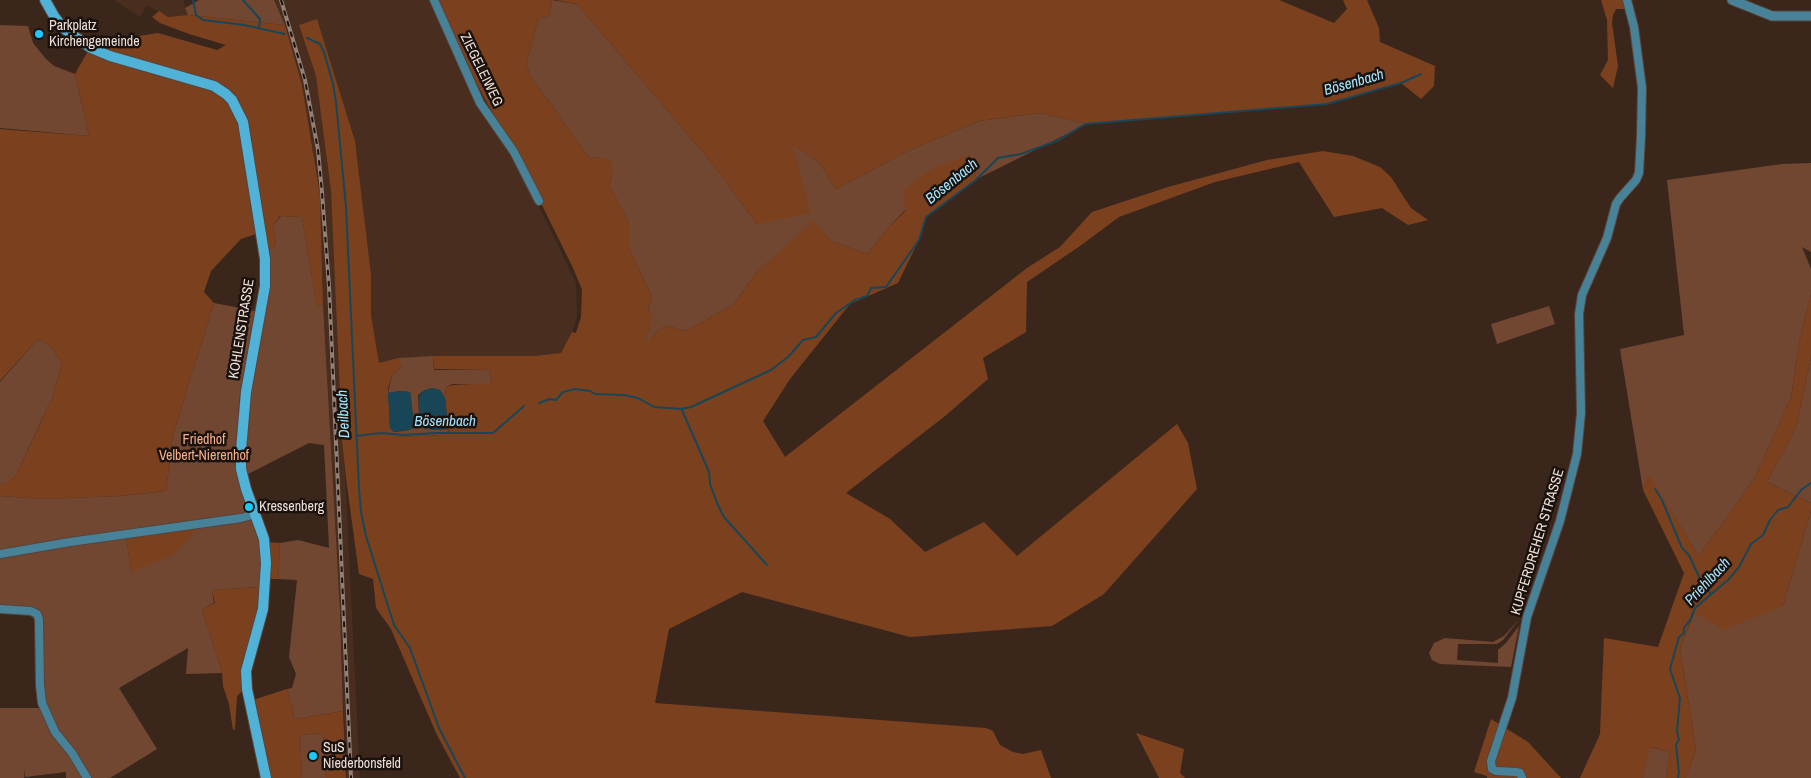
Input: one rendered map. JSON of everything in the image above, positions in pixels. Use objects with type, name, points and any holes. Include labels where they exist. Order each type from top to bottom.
[{"type":"main road","name":"KOHLENSTRASSE","points":[[45,0],[63,28],[91,48],[110,56],[214,86],[232,100],[243,122],[265,258],[265,286],[241,431],[241,469],[264,539],[265,588],[263,609],[246,671],[247,689],[266,778]]},
{"type":"street","name":"ZIEGELEIWEG","points":[[434,0],[480,104],[514,152],[539,201]]},
{"type":"street","name":"KUPFERDREHER STRASSE","points":[[1522,778],[1520,773],[1492,769],[1491,761],[1513,693],[1527,617],[1560,521],[1577,454],[1581,412],[1579,314],[1582,295],[1607,238],[1616,204],[1636,180],[1638,173],[1642,88],[1634,27],[1627,0]]},
{"type":"street","points":[[1732,0],[1772,16],[1811,16]]},
{"type":"street","points":[[0,554],[70,542],[241,518],[256,514]]},
{"type":"street","points":[[0,609],[31,611],[37,614],[39,620],[42,703],[55,732],[72,753],[87,778]]},
{"type":"shaded area","points":[[114,0],[184,0],[188,15],[168,17],[147,5],[140,17]]},
{"type":"shaded area","points":[[274,0],[433,0],[456,48],[513,153],[576,283],[577,317],[572,332],[561,353],[534,356],[398,358],[379,363],[371,315],[371,274],[355,141],[317,19],[299,25],[316,76],[331,191],[360,778],[346,778],[340,610],[323,304],[320,195],[302,85],[285,25]]},
{"type":"shaded area","points":[[436,0],[552,0],[549,17],[539,18],[526,64],[530,75],[590,159],[599,157],[611,160],[613,174],[609,185],[629,223],[629,248],[652,297],[648,311],[653,317],[645,339],[651,339],[658,330],[667,326],[686,331],[734,304],[756,273],[813,221],[831,241],[867,254],[887,229],[905,211],[903,190],[933,168],[968,155],[977,179],[926,217],[919,240],[898,283],[850,304],[790,379],[763,421],[785,457],[1027,268],[1060,247],[1092,212],[1168,187],[1267,160],[1323,151],[1353,156],[1380,167],[1391,177],[1411,208],[1428,220],[1408,225],[1382,208],[1334,217],[1299,162],[1215,182],[1119,217],[1027,282],[1026,332],[983,358],[988,379],[945,416],[846,493],[890,519],[925,552],[984,522],[1017,556],[1177,424],[1188,443],[1197,489],[1104,594],[1052,626],[910,637],[742,592],[669,629],[655,703],[986,728],[993,731],[1000,745],[1013,752],[1023,754],[1041,750],[1051,778],[460,778],[437,735],[391,629],[376,608],[373,579],[359,574],[342,440],[331,191],[316,76],[299,25],[317,19],[355,141],[371,274],[371,315],[379,363],[398,358],[402,367],[392,375],[388,389],[390,428],[388,432],[396,437],[443,435],[450,431],[446,429],[446,387],[492,383],[489,370],[434,369],[433,356],[534,356],[561,353],[572,332],[576,333],[581,317],[582,290],[538,197],[458,49]]},
{"type":"shaded area","points":[[556,0],[1279,0],[1334,23],[1347,9],[1343,0],[1367,0],[1379,28],[1380,42],[1435,66],[1434,86],[1421,99],[1401,83],[1327,104],[1087,124],[1040,113],[979,121],[908,151],[836,189],[819,162],[793,145],[811,213],[757,224],[712,163],[577,4]]},
{"type":"shaded area","points":[[1601,0],[1631,0],[1626,9],[1616,9],[1613,15],[1612,23],[1618,66],[1613,88],[1600,75],[1608,60],[1607,20]]},
{"type":"shaded area","points":[[159,11],[168,17],[188,15],[285,25],[302,85],[320,195],[323,304],[317,308],[302,217],[280,216],[273,226],[276,245],[268,250],[261,201],[250,203],[256,234],[241,239],[211,271],[204,292],[214,303],[173,435],[166,491],[121,496],[43,499],[0,496],[0,485],[8,482],[16,475],[35,435],[52,398],[62,364],[51,346],[38,339],[0,381],[0,129],[89,136],[75,74],[96,37],[107,41],[158,33],[217,50],[226,45],[160,23],[152,17]]},
{"type":"shaded area","points":[[1811,294],[1811,357],[1796,428],[1767,482],[1811,503],[1811,511],[1783,606],[1723,630],[1694,612],[1680,648],[1696,750],[1685,778],[1666,778],[1670,752],[1651,747],[1642,778],[1580,778],[1600,734],[1604,638],[1658,647],[1684,573],[1643,490],[1649,475],[1699,556],[1754,479],[1791,398],[1799,343]]},
{"type":"shaded area","points":[[201,525],[173,555],[131,572],[126,536]]},
{"type":"shaded area","points":[[267,542],[280,543],[278,579],[268,579]]},
{"type":"shaded area","points":[[260,587],[261,596],[244,689],[237,696],[235,729],[233,730],[222,673],[202,610],[215,603],[212,590]]},
{"type":"shaded area","points":[[287,689],[295,719],[343,711],[346,778],[326,778],[323,733],[300,735],[302,778],[269,778],[253,700]]},
{"type":"shaded area","points":[[1491,719],[1528,742],[1561,778],[1487,778],[1487,776],[1474,772]]},
{"type":"shaded area","points":[[1136,733],[1184,749],[1180,773],[1185,778],[1159,778]]},
{"type":"green space","points":[[199,0],[274,0],[285,25],[188,15],[185,8]]},
{"type":"green space","points":[[552,0],[577,4],[712,163],[757,224],[792,144],[819,162],[836,189],[908,151],[979,121],[1040,113],[1087,124],[977,179],[968,155],[905,210],[867,254],[831,241],[813,222],[756,273],[734,304],[686,331],[667,326],[658,330],[651,339],[644,339],[650,327],[648,311],[652,297],[629,248],[629,223],[609,185],[613,174],[599,157],[590,159],[530,75],[526,64],[539,18],[549,17]]},
{"type":"green space","points":[[0,25],[28,26],[33,43],[46,59],[54,66],[75,74],[89,136],[0,128]]},
{"type":"green space","points":[[1811,163],[1811,252],[1802,247],[1811,269],[1811,294],[1799,343],[1791,398],[1754,479],[1699,556],[1649,476],[1643,490],[1620,349],[1684,335],[1667,180],[1782,164]]},
{"type":"green space","points":[[281,216],[302,217],[317,307],[323,304],[340,610],[343,711],[295,719],[287,689],[292,688],[296,674],[289,657],[297,580],[278,579],[280,543],[298,540],[329,548],[324,445],[309,443],[246,475],[244,453],[268,290],[270,270],[268,250],[276,245],[273,226]]},
{"type":"green space","name":"Friedhof Velbert-Nierenhof","points":[[214,303],[255,311],[239,401],[236,457],[250,513],[0,552],[0,496],[43,499],[121,496],[166,491],[173,435]]},
{"type":"green space","points":[[1549,306],[1555,324],[1497,344],[1491,324]]},
{"type":"green space","points":[[38,339],[51,346],[62,364],[52,398],[16,475],[8,483],[0,485],[0,382]]},
{"type":"green space","points":[[433,356],[434,370],[489,370],[492,384],[453,384],[446,387],[445,398],[440,390],[432,388],[423,391],[418,395],[419,418],[423,427],[434,430],[446,429],[449,431],[443,435],[396,437],[387,432],[390,428],[394,432],[403,431],[412,429],[414,424],[410,392],[388,393],[392,375],[402,367],[398,358]]},
{"type":"green space","points":[[1811,357],[1811,503],[1767,482],[1796,428]]},
{"type":"green space","points":[[1811,511],[1811,778],[1685,778],[1696,750],[1680,648],[1695,611],[1783,606]]},
{"type":"green space","points":[[246,518],[252,520],[259,539],[262,563],[260,587],[212,590],[214,603],[202,610],[222,673],[186,674],[188,648],[119,688],[157,749],[110,778],[90,778],[55,729],[44,707],[38,613],[0,608],[0,555],[126,536],[131,571],[201,525]]},
{"type":"green space","points":[[1520,618],[1503,640],[1497,644],[1458,644],[1457,660],[1498,663],[1498,650],[1519,626],[1511,667],[1440,664],[1432,660],[1429,653],[1434,643],[1445,638],[1493,642],[1504,636]]},
{"type":"green space","points":[[0,708],[41,708],[84,778],[66,778],[66,772],[25,777],[25,769],[24,778],[0,778]]},
{"type":"green space","name":"SuS Niederbonsfeld","points":[[323,733],[326,778],[302,778],[300,735]]},
{"type":"green space","points":[[1650,747],[1670,752],[1666,778],[1642,778]]},
{"type":"water","points":[[432,388],[440,390],[445,398],[446,429],[434,430],[423,428],[419,418],[419,396],[423,391]]},
{"type":"water","points":[[410,392],[414,424],[412,429],[394,432],[390,428],[388,393]]},
{"type":"waterway","name":"Deilbach","points":[[193,0],[196,15],[203,20],[244,25],[285,34]]},
{"type":"waterway","points":[[243,0],[260,19],[259,28]]},
{"type":"waterway","name":"Deilbach","points":[[307,38],[320,44],[324,52],[336,102],[346,207],[359,488],[366,536],[394,625],[410,648],[439,728],[465,778]]},
{"type":"waterway","name":"Bösenbach","points":[[539,403],[550,399],[556,400],[563,392],[575,389],[590,391],[595,394],[624,395],[638,398],[654,407],[681,409],[691,407],[771,370],[788,357],[803,340],[816,337],[836,313],[855,300],[867,296],[871,288],[886,287],[919,240],[926,217],[977,179],[998,158],[1021,154],[1059,140],[1085,124],[1327,104],[1401,83],[1421,74]]},
{"type":"waterway","name":"Bösenbach","points":[[356,436],[381,433],[404,435],[493,433],[524,406]]},
{"type":"waterway","points":[[682,410],[709,472],[710,484],[724,517],[767,565]]},
{"type":"waterway","name":"Priehlbach","points":[[1678,778],[1676,744],[1679,740],[1677,731],[1680,698],[1670,669],[1679,637],[1684,633],[1684,628],[1695,608],[1728,580],[1739,567],[1751,544],[1763,535],[1770,520],[1778,510],[1788,507],[1801,490],[1811,483]]},
{"type":"waterway","points":[[1655,489],[1662,500],[1682,548],[1689,555],[1699,577],[1711,594]]},
{"type":"railway","points":[[281,0],[305,80],[318,150],[322,193],[329,286],[351,778]]},
{"type":"place","name":"Parkplatz Kirchengemeinde","points":[[39,34]]},
{"type":"place","name":"Kressenberg","points":[[249,507]]},
{"type":"place","name":"SuS Niederbonsfeld","points":[[313,756]]}]
